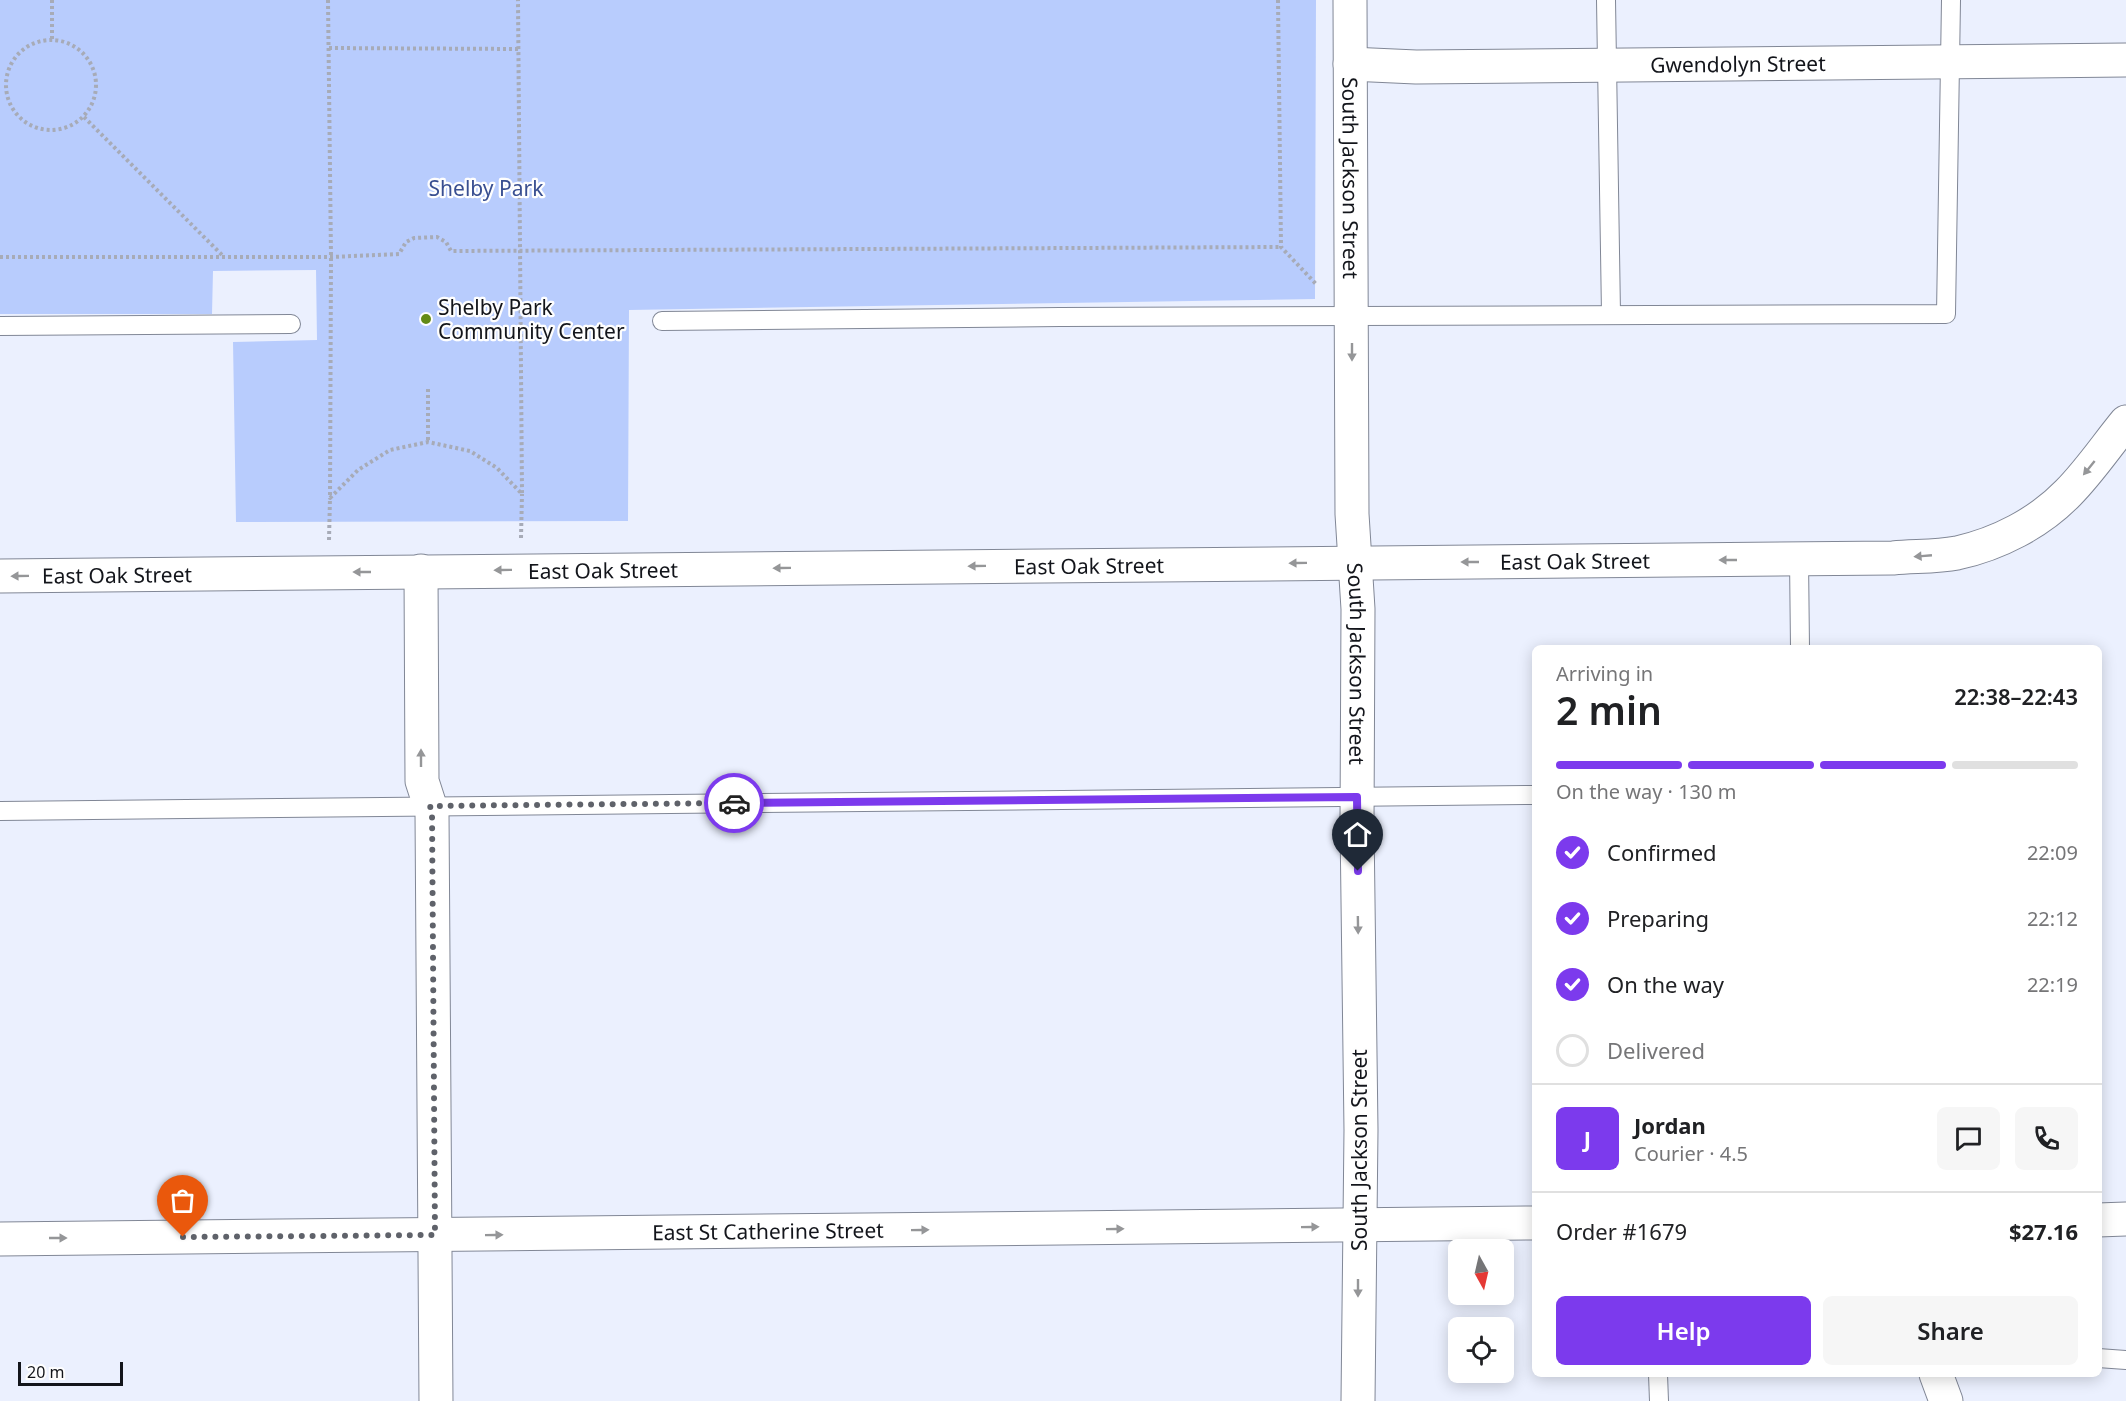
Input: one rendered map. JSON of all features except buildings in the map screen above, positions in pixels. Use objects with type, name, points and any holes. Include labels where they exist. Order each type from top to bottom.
[{"type":"main road","name":"South Jackson Street","points":[[1350,0],[1352,514],[1358,609],[1357,797],[1361,1130],[1358,1401]]},
{"type":"main road","name":"Gwendolyn Street","points":[[1350,64],[1386,67],[2126,60]]},
{"type":"main road","name":"East Oak Street","points":[[0,576],[1893,558],[1956,553],[2004,538],[2041,517],[2069,493],[2126,422]]},
{"type":"main road","points":[[421,571],[422,781],[432,812],[436,1401]]},
{"type":"main road","points":[[2102,1220],[2126,1219]]},
{"type":"main road","name":"East St Catherine Street","points":[[0,1239],[1532,1223]]},
{"type":"main road","points":[[1937,1377],[1946,1401]]},
{"type":"lane","points":[[1606,0],[1611,314]]},
{"type":"lane","points":[[662,321],[1352,315],[1946,314],[1951,0]]},
{"type":"lane","points":[[0,326],[291,324]]},
{"type":"lane","points":[[1799,559],[1800,645]]},
{"type":"lane","points":[[0,811],[1532,795]]},
{"type":"lane","points":[[2102,1358],[2126,1360]]},
{"type":"lane","points":[[1658,1377],[1659,1401]]},
{"type":"path","points":[[52,0],[52,40]]},
{"type":"path","points":[[328,0],[331,257],[328,572]]},
{"type":"path","points":[[518,0],[522,494],[520,570]]},
{"type":"path","points":[[1278,0],[1281,247],[1319,288]]},
{"type":"path","points":[[52,40],[71,45],[85,54],[93,67],[97,82],[95,98],[84,117],[76,124],[62,130],[46,131],[30,127],[18,117],[9,104],[3,85],[14,58],[25,47],[40,41],[52,40]]},
{"type":"path","points":[[329,48],[518,49]]},
{"type":"path","points":[[84,117],[223,257]]},
{"type":"path","points":[[0,257],[331,257],[399,254],[406,242],[414,238],[437,237],[446,243],[451,251],[519,252],[1281,247]]},
{"type":"path","points":[[428,389],[428,442]]},
{"type":"path","points":[[330,498],[358,470],[390,450],[428,442],[470,451],[497,468],[522,494]]},
{"type":"green space","name":"Shelby Park","points":[[0,0],[1316,0],[1315,299],[629,310],[628,521],[236,522],[233,342],[317,340],[316,270],[213,271],[212,314],[0,314]]},
{"type":"way so far","points":[[183,1237],[435,1235],[432,812],[430,806],[734,803]]},
{"type":"place","name":"Shelby Park Community Center","points":[[426,319]]},
{"type":"route","points":[[734,803],[1357,797],[1358,871]]}]
